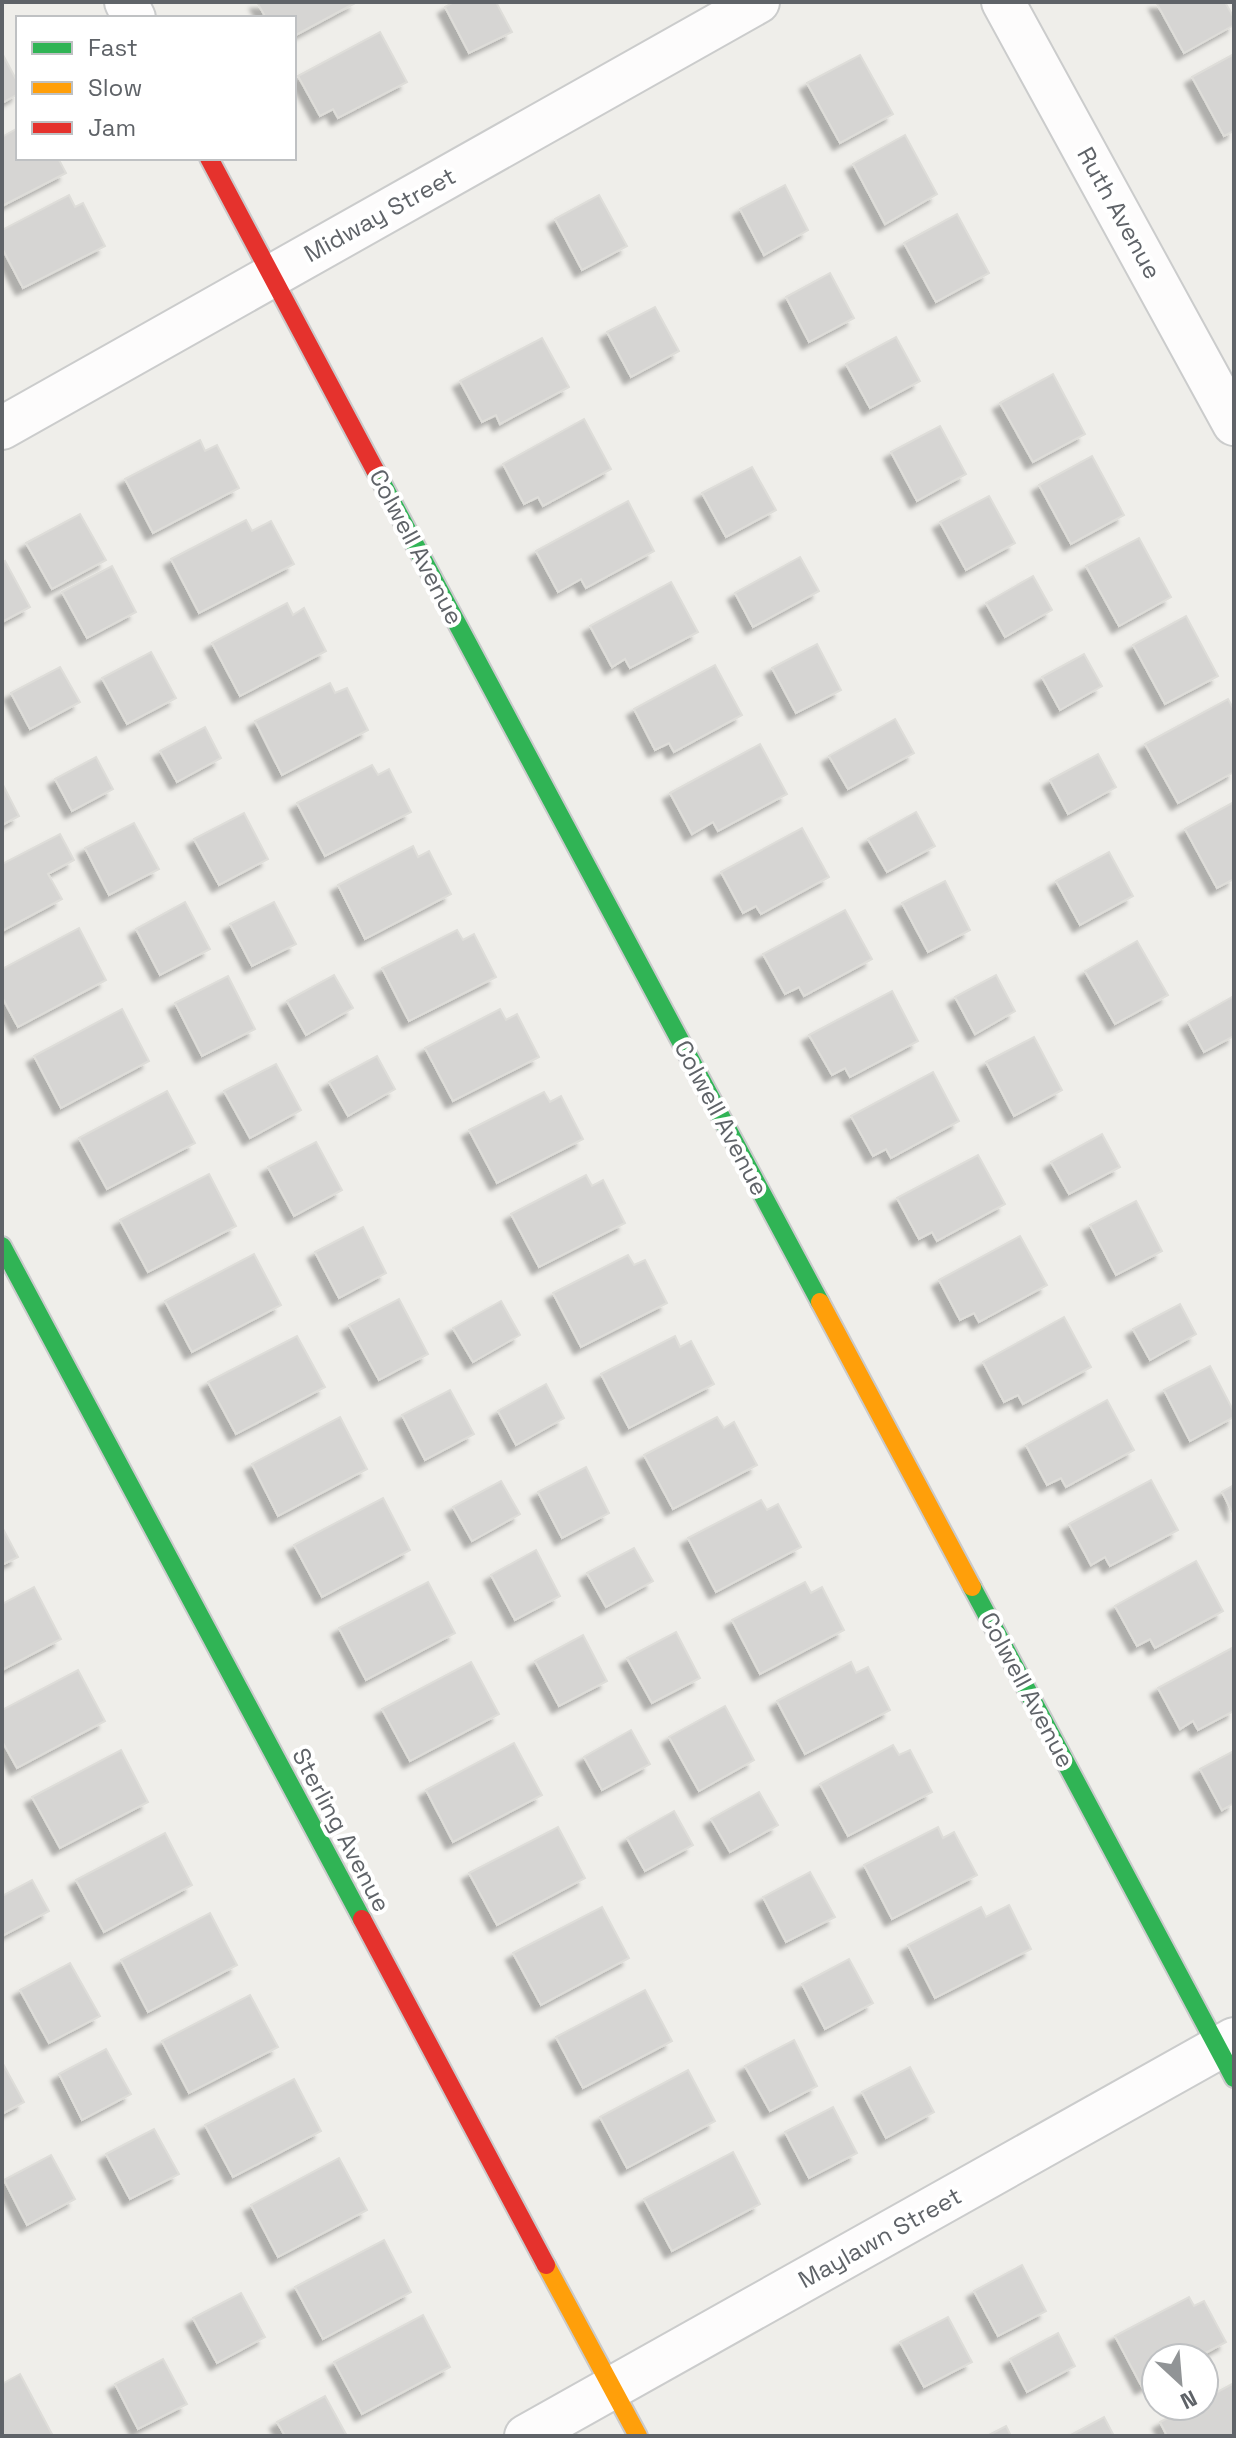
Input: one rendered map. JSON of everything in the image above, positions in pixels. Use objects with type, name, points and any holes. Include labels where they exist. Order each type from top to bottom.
[{"type":"street","name":"Midway Street","points":[[2,428],[758,2]]},
{"type":"street","name":"Ruth Avenue","points":[[1003,2],[1234,424]]},
{"type":"street","name":"Colwell Avenue","points":[[210,160],[1229,2055]]},
{"type":"street","name":"Sterling Avenue","points":[[2,1246],[638,2436]]},
{"type":"street","name":"Maylawn Street","points":[[526,2436],[1229,2055]]},
{"type":"building","points":[[257,2],[357,2],[296,35],[296,16],[265,16]]},
{"type":"building","points":[[454,2],[496,2],[512,32],[469,53],[445,7]]},
{"type":"building","points":[[1156,2],[1225,2],[1234,18],[1234,25],[1184,53]]},
{"type":"building","points":[[380,32],[407,82],[338,118],[333,109],[320,116],[298,76]]},
{"type":"building","points":[[2,53],[16,79],[16,95],[2,103]]},
{"type":"building","points":[[1234,54],[1234,131],[1224,136],[1192,77]]},
{"type":"building","points":[[860,55],[893,114],[840,143],[807,83]]},
{"type":"building","points":[[16,129],[16,160],[59,160],[66,173],[2,206],[2,137]]},
{"type":"building","points":[[905,135],[937,194],[885,224],[853,164]]},
{"type":"building","points":[[785,185],[808,230],[764,255],[740,209]]},
{"type":"building","points":[[69,195],[75,207],[83,203],[105,246],[23,288],[2,248],[2,230]]},
{"type":"building","points":[[599,195],[627,246],[582,270],[555,219]]},
{"type":"building","points":[[957,214],[989,273],[936,302],[904,243]]},
{"type":"building","points":[[830,273],[854,318],[809,342],[786,297]]},
{"type":"building","points":[[655,307],[679,351],[631,377],[607,332]]},
{"type":"building","points":[[896,337],[920,381],[870,408],[846,364]]},
{"type":"building","points":[[542,338],[569,387],[500,424],[496,415],[482,422],[460,381]]},
{"type":"building","points":[[1053,374],[1085,434],[1033,462],[1000,403]]},
{"type":"building","points":[[584,419],[611,469],[543,506],[538,497],[524,504],[503,464]]},
{"type":"building","points":[[940,426],[966,474],[917,501],[891,452]]},
{"type":"building","points":[[200,440],[205,451],[217,445],[239,488],[153,533],[125,479]]},
{"type":"building","points":[[1092,456],[1124,515],[1071,544],[1039,485]]},
{"type":"building","points":[[752,467],[776,510],[726,537],[702,493]]},
{"type":"building","points":[[989,496],[1015,543],[966,570],[940,522]]},
{"type":"building","points":[[628,501],[654,551],[586,588],[581,579],[558,592],[536,551]]},
{"type":"building","points":[[80,514],[106,560],[52,589],[26,543]]},
{"type":"building","points":[[246,520],[252,531],[271,521],[294,564],[199,613],[171,559]]},
{"type":"building","points":[[1139,538],[1171,597],[1119,626],[1086,566]]},
{"type":"building","points":[[800,557],[819,591],[753,627],[735,593]]},
{"type":"building","points":[[5,561],[30,607],[2,622],[2,563]]},
{"type":"building","points":[[112,566],[136,612],[87,638],[62,592]]},
{"type":"building","points":[[1033,576],[1052,610],[1005,637],[986,603]]},
{"type":"building","points":[[671,582],[698,632],[630,668],[625,659],[612,667],[590,626]]},
{"type":"building","points":[[287,603],[293,615],[304,608],[326,651],[240,696],[212,643]]},
{"type":"building","points":[[1186,616],[1218,676],[1165,704],[1133,645]]},
{"type":"building","points":[[817,644],[841,690],[796,713],[772,668]]},
{"type":"building","points":[[151,652],[176,698],[127,724],[102,678]]},
{"type":"building","points":[[1084,654],[1102,686],[1060,710],[1042,677]]},
{"type":"building","points":[[715,665],[742,715],[674,752],[669,743],[655,750],[634,709]]},
{"type":"building","points":[[60,667],[80,702],[30,729],[11,693]]},
{"type":"building","points":[[330,683],[335,693],[347,688],[368,730],[282,775],[255,721]]},
{"type":"building","points":[[1228,699],[1234,710],[1234,772],[1178,803],[1145,744]]},
{"type":"building","points":[[895,719],[914,753],[848,789],[829,756]]},
{"type":"building","points":[[205,727],[221,758],[177,782],[160,751]]},
{"type":"building","points":[[760,744],[787,794],[718,831],[713,822],[692,834],[670,793]]},
{"type":"building","points":[[1098,754],[1116,787],[1068,814],[1050,780]]},
{"type":"building","points":[[96,757],[113,789],[72,811],[55,779]]},
{"type":"building","points":[[372,765],[378,775],[389,769],[411,812],[325,856],[297,803]]},
{"type":"building","points":[[2,783],[19,816],[2,825]]},
{"type":"building","points":[[1234,802],[1234,879],[1217,888],[1185,829]]},
{"type":"building","points":[[916,812],[935,846],[887,872],[868,839]]},
{"type":"building","points":[[244,813],[268,859],[219,885],[194,839]]},
{"type":"building","points":[[134,823],[159,869],[109,895],[85,848]]},
{"type":"building","points":[[802,828],[829,877],[761,914],[756,906],[743,913],[721,872]]},
{"type":"building","points":[[60,834],[74,860],[48,874],[62,899],[2,931],[2,864]]},
{"type":"building","points":[[413,846],[418,857],[429,851],[451,894],[365,939],[338,885]]},
{"type":"building","points":[[1109,852],[1133,896],[1080,925],[1056,881]]},
{"type":"building","points":[[945,881],[970,930],[928,952],[902,903]]},
{"type":"building","points":[[185,902],[210,949],[160,975],[136,929]]},
{"type":"building","points":[[274,902],[296,944],[252,966],[230,924]]},
{"type":"building","points":[[845,910],[872,959],[804,996],[799,987],[785,994],[763,954]]},
{"type":"building","points":[[79,928],[106,980],[18,1027],[2,997],[2,969]]},
{"type":"building","points":[[457,930],[463,940],[474,934],[496,977],[409,1021],[382,968]]},
{"type":"building","points":[[1137,941],[1168,995],[1115,1024],[1085,971]]},
{"type":"building","points":[[334,975],[353,1008],[306,1035],[287,1001]]},
{"type":"building","points":[[996,975],[1015,1011],[975,1034],[955,997]]},
{"type":"building","points":[[228,976],[255,1029],[202,1056],[175,1003]]},
{"type":"building","points":[[892,991],[918,1041],[850,1077],[845,1068],[832,1075],[809,1035]]},
{"type":"building","points":[[1234,996],[1234,1036],[1204,1052],[1188,1022]]},
{"type":"building","points":[[122,1009],[149,1061],[61,1108],[34,1056]]},
{"type":"building","points":[[500,1009],[506,1020],[517,1014],[539,1057],[453,1101],[425,1048]]},
{"type":"building","points":[[1034,1037],[1062,1090],[1014,1116],[986,1062]]},
{"type":"building","points":[[377,1056],[395,1089],[348,1116],[329,1082]]},
{"type":"building","points":[[276,1064],[301,1110],[250,1138],[224,1091]]},
{"type":"building","points":[[933,1072],[959,1121],[891,1158],[886,1149],[873,1156],[851,1116]]},
{"type":"building","points":[[167,1091],[195,1143],[107,1189],[79,1138]]},
{"type":"building","points":[[544,1092],[550,1102],[561,1096],[583,1139],[497,1183],[469,1130]]},
{"type":"building","points":[[1102,1134],[1120,1167],[1069,1194],[1051,1162]]},
{"type":"building","points":[[316,1142],[342,1190],[294,1216],[268,1167]]},
{"type":"building","points":[[978,1155],[1005,1204],[937,1241],[932,1232],[919,1239],[897,1198]]},
{"type":"building","points":[[209,1174],[236,1226],[148,1272],[120,1220]]},
{"type":"building","points":[[586,1175],[592,1186],[603,1180],[625,1223],[539,1267],[511,1214]]},
{"type":"building","points":[[1136,1201],[1162,1251],[1116,1275],[1090,1225]]},
{"type":"building","points":[[363,1227],[386,1273],[339,1298],[315,1252]]},
{"type":"building","points":[[1020,1236],[1047,1285],[979,1322],[974,1313],[960,1320],[939,1280]]},
{"type":"building","points":[[254,1254],[281,1305],[192,1352],[165,1301]]},
{"type":"building","points":[[628,1255],[634,1265],[645,1260],[667,1303],[581,1347],[553,1293]]},
{"type":"building","points":[[399,1299],[428,1354],[379,1380],[349,1325]]},
{"type":"building","points":[[501,1301],[520,1335],[473,1362],[453,1328]]},
{"type":"building","points":[[1180,1304],[1196,1334],[1150,1360],[1133,1329]]},
{"type":"building","points":[[1064,1317],[1091,1367],[1023,1404],[1018,1395],[1004,1402],[983,1362]]},
{"type":"building","points":[[297,1336],[325,1387],[236,1434],[208,1382]]},
{"type":"building","points":[[675,1336],[680,1347],[691,1341],[714,1384],[629,1428],[601,1374]]},
{"type":"building","points":[[1210,1366],[1234,1417],[1190,1441],[1164,1390]]},
{"type":"building","points":[[546,1384],[564,1418],[516,1445],[498,1411]]},
{"type":"building","points":[[450,1390],[474,1434],[425,1460],[402,1415]]},
{"type":"building","points":[[1107,1400],[1134,1450],[1066,1487],[1061,1478],[1047,1485],[1026,1445]]},
{"type":"building","points":[[340,1417],[367,1469],[278,1516],[252,1464]]},
{"type":"building","points":[[717,1417],[724,1428],[734,1422],[757,1465],[673,1509],[644,1455]]},
{"type":"building","points":[[586,1467],[609,1513],[562,1538],[538,1492]]},
{"type":"building","points":[[1151,1480],[1178,1530],[1110,1566],[1105,1557],[1091,1565],[1069,1524]]},
{"type":"building","points":[[501,1481],[520,1514],[472,1541],[453,1507]]},
{"type":"building","points":[[1234,1485],[1234,1515],[1222,1492]]},
{"type":"building","points":[[383,1498],[410,1550],[322,1597],[294,1545]]},
{"type":"building","points":[[761,1500],[767,1510],[778,1504],[801,1547],[716,1592],[688,1538]]},
{"type":"building","points":[[2,1527],[18,1557],[2,1565]]},
{"type":"building","points":[[634,1548],[653,1581],[606,1607],[587,1573]]},
{"type":"building","points":[[536,1550],[560,1596],[515,1620],[491,1575]]},
{"type":"building","points":[[1196,1561],[1223,1611],[1155,1648],[1150,1639],[1137,1646],[1115,1606]]},
{"type":"building","points":[[428,1582],[455,1633],[366,1680],[339,1628]]},
{"type":"building","points":[[805,1582],[811,1593],[822,1587],[844,1630],[760,1674],[732,1620]]},
{"type":"building","points":[[34,1587],[61,1639],[2,1670],[2,1604]]},
{"type":"building","points":[[676,1632],[700,1678],[652,1703],[627,1658]]},
{"type":"building","points":[[583,1635],[607,1681],[559,1706],[535,1661]]},
{"type":"building","points":[[1234,1647],[1234,1711],[1198,1730],[1193,1721],[1180,1729],[1158,1688]]},
{"type":"building","points":[[471,1662],[499,1714],[410,1761],[382,1709]]},
{"type":"building","points":[[851,1662],[856,1673],[868,1667],[890,1710],[805,1754],[777,1701]]},
{"type":"building","points":[[78,1670],[105,1721],[17,1768],[2,1741],[2,1710]]},
{"type":"building","points":[[725,1706],[754,1760],[699,1791],[669,1737]]},
{"type":"building","points":[[631,1730],[650,1764],[602,1790],[584,1757]]},
{"type":"building","points":[[514,1743],[542,1795],[453,1842],[426,1790]]},
{"type":"building","points":[[893,1745],[899,1755],[910,1750],[932,1792],[848,1836],[820,1784]]},
{"type":"building","points":[[121,1750],[148,1802],[60,1848],[32,1797]]},
{"type":"building","points":[[1234,1751],[1234,1803],[1222,1810],[1200,1769]]},
{"type":"building","points":[[759,1792],[778,1825],[730,1852],[711,1819]]},
{"type":"building","points":[[674,1811],[693,1845],[645,1871],[627,1838]]},
{"type":"building","points":[[558,1827],[585,1878],[497,1925],[469,1873]]},
{"type":"building","points":[[938,1827],[943,1838],[954,1832],[977,1875],[892,1919],[864,1865]]},
{"type":"building","points":[[165,1833],[192,1885],[104,1932],[76,1880]]},
{"type":"building","points":[[810,1872],[835,1917],[786,1942],[763,1897]]},
{"type":"building","points":[[32,1880],[49,1911],[2,1936],[2,1896]]},
{"type":"building","points":[[1009,1905],[1031,1949],[935,1998],[908,1945],[981,1907],[986,1917]]},
{"type":"building","points":[[602,1907],[629,1958],[541,2005],[513,1953]]},
{"type":"building","points":[[210,1913],[237,1965],[148,2012],[121,1960]]},
{"type":"building","points":[[849,1959],[873,2003],[825,2029],[802,1984]]},
{"type":"building","points":[[70,1963],[100,2016],[49,2043],[20,1990]]},
{"type":"building","points":[[645,1990],[672,2041],[583,2088],[556,2037]]},
{"type":"building","points":[[250,1995],[278,2047],[189,2093],[162,2041]]},
{"type":"building","points":[[794,2040],[817,2086],[770,2111],[745,2066]]},
{"type":"building","points":[[106,2049],[131,2094],[82,2120],[59,2074]]},
{"type":"building","points":[[2,2062],[24,2102],[2,2114]]},
{"type":"building","points":[[910,2067],[934,2112],[886,2138],[862,2092]]},
{"type":"building","points":[[688,2070],[715,2121],[627,2168],[600,2117]]},
{"type":"building","points":[[294,2079],[321,2131],[233,2177],[205,2125]]},
{"type":"building","points":[[833,2107],[857,2153],[809,2178],[785,2132]]},
{"type":"building","points":[[154,2129],[179,2174],[130,2199],[106,2154]]},
{"type":"building","points":[[733,2152],[760,2204],[672,2251],[644,2199]]},
{"type":"building","points":[[51,2155],[75,2199],[27,2225],[4,2180]]},
{"type":"building","points":[[339,2158],[367,2210],[278,2257],[251,2205]]},
{"type":"building","points":[[384,2240],[411,2292],[323,2339],[295,2287]]},
{"type":"building","points":[[1022,2265],[1046,2311],[998,2336],[974,2291]]},
{"type":"building","points":[[241,2293],[265,2337],[217,2363],[193,2318]]},
{"type":"building","points":[[1189,2297],[1194,2306],[1204,2301],[1226,2342],[1220,2345],[1220,2342],[1140,2342],[1140,2383],[1115,2336]]},
{"type":"building","points":[[423,2315],[450,2367],[362,2414],[334,2362]]},
{"type":"building","points":[[948,2317],[972,2362],[924,2387],[900,2342]]},
{"type":"building","points":[[1058,2333],[1075,2366],[1027,2392],[1010,2359]]},
{"type":"building","points":[[163,2359],[187,2404],[138,2429],[115,2384]]},
{"type":"building","points":[[20,2374],[53,2436],[2,2436],[2,2384]]},
{"type":"building","points":[[1234,2383],[1234,2436],[1167,2436],[1160,2422],[1220,2422],[1220,2390]]},
{"type":"building","points":[[325,2396],[347,2436],[285,2436],[277,2422]]},
{"type":"building","points":[[1104,2417],[1114,2436],[1069,2436]]},
{"type":"building","points":[[1006,2426],[1011,2436],[987,2436]]},
{"type":"traffic: fast","points":[[375,470],[820,1302]]},
{"type":"traffic: fast","points":[[2,1246],[362,1919]]},
{"type":"traffic: fast","points":[[972,1587],[1234,2078]]},
{"type":"traffic: slow","points":[[820,1302],[972,1587]]},
{"type":"traffic: slow","points":[[546,2265],[638,2436]]},
{"type":"traffic: jam","points":[[210,160],[375,470]]},
{"type":"traffic: jam","points":[[362,1919],[546,2265]]}]
